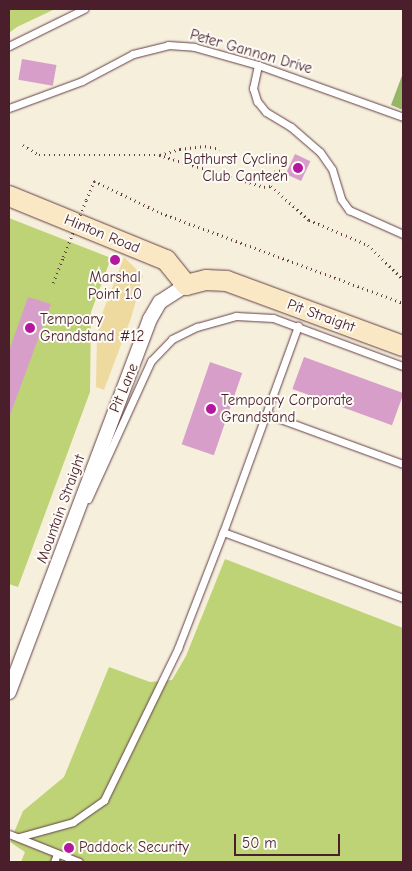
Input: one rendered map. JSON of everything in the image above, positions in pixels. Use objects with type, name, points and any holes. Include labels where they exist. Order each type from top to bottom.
[{"type":"street","name":"Hinton Road","points":[[9,196],[166,260],[186,285]]},
{"type":"street","name":"Pit Straight","points":[[186,285],[214,280],[239,286],[403,346]]},
{"type":"street","name":"Mountain Straight","points":[[9,692],[143,336],[157,306],[173,292],[186,285]]},
{"type":"lane","points":[[9,46],[84,9]]},
{"type":"lane","name":"Peter Gannon Drive","points":[[9,108],[82,81],[133,54],[149,48],[168,45],[194,47],[258,65],[403,117]]},
{"type":"lane","points":[[258,65],[253,88],[257,101],[266,112],[291,127],[320,152],[332,169],[341,199],[349,210],[403,234]]},
{"type":"lane","name":"Pit Lane","points":[[57,567],[151,361],[164,346],[197,327],[236,316],[261,316],[298,326],[403,366]]},
{"type":"lane","points":[[19,837],[73,822],[104,800],[178,648],[223,532],[298,326]]},
{"type":"lane","points":[[266,414],[403,464]]},
{"type":"lane","points":[[223,532],[403,598]]},
{"type":"lane","points":[[9,834],[79,862]]},
{"type":"lane","points":[[54,862],[57,854]]},
{"type":"path","points":[[23,145],[40,155],[160,155],[180,149],[205,146],[220,149]]},
{"type":"path","points":[[160,155],[249,183],[264,187],[271,186],[309,220],[368,245],[403,279]]},
{"type":"path","points":[[249,183],[250,177],[282,170]]},
{"type":"path","points":[[53,283],[94,181],[161,213],[403,303]]},
{"type":"green space","points":[[9,9],[55,9],[17,27],[9,33]]},
{"type":"green space","points":[[403,73],[403,110],[391,105]]},
{"type":"green space","points":[[9,218],[111,258],[91,312],[90,392],[18,587],[9,584]]},
{"type":"green space","points":[[225,559],[403,628],[403,862],[21,862],[25,852],[10,842],[23,811],[64,777],[109,667],[150,682],[172,680],[186,656]]},
{"type":"sand","points":[[124,257],[143,276],[131,318],[104,390],[96,387],[97,336],[102,314]]},
{"type":"building","points":[[22,59],[56,65],[53,86],[18,80]]},
{"type":"building","name":"Bathurst Cycling Club Canteen","points":[[295,154],[310,161],[301,181],[286,174]]},
{"type":"building","name":"Tempoary Grandstand #12","points":[[28,297],[51,304],[10,415],[9,351]]},
{"type":"building","points":[[304,357],[403,393],[392,425],[292,389]]},
{"type":"building","name":"Tempoary Corporate Grandstand","points":[[210,362],[242,373],[214,455],[182,444]]},
{"type":"place","name":"Bathurst Cycling Club Canteen","points":[[298,168]]},
{"type":"place","name":"Marshal Point 1.0","points":[[115,260]]},
{"type":"place","name":"Tempoary Grandstand #12","points":[[30,328]]},
{"type":"place","name":"Tempoary Corporate Grandstand","points":[[211,409]]},
{"type":"place","name":"Paddock Security","points":[[69,848]]}]
